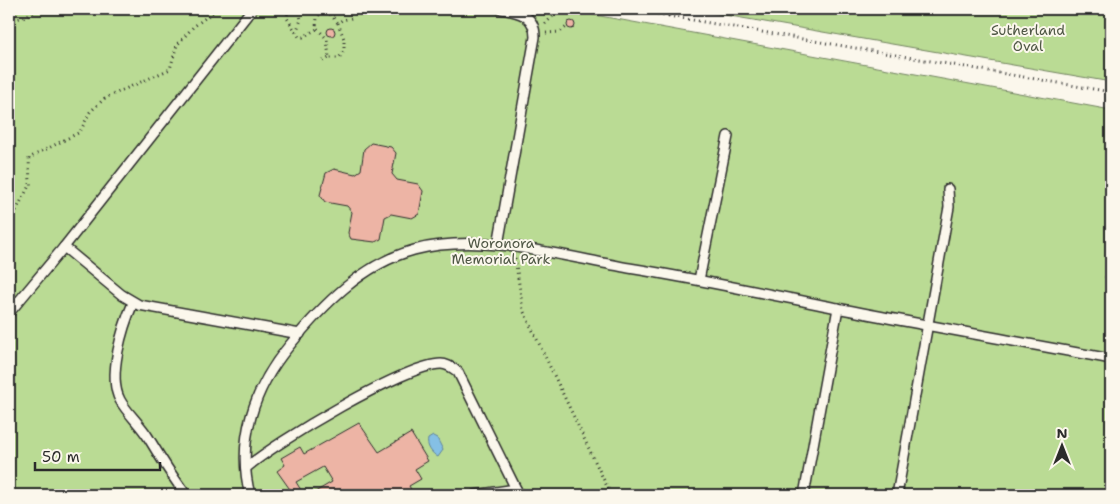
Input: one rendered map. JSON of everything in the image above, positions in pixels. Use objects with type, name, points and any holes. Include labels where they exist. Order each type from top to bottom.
[{"type":"lane","points":[[9,313],[64,247],[252,9]]},
{"type":"lane","points":[[498,245],[535,32],[533,24],[526,15],[501,9]]},
{"type":"lane","points":[[698,280],[728,136]]},
{"type":"lane","points":[[897,495],[949,207],[948,189]]},
{"type":"lane","points":[[250,495],[246,468],[248,431],[255,400],[273,366],[300,334],[348,285],[392,258],[414,250],[449,244],[498,245],[698,280],[1111,359]]},
{"type":"lane","points":[[64,247],[134,303],[153,309],[300,334]]},
{"type":"lane","points":[[134,303],[126,321],[115,369],[115,386],[121,401],[147,435],[186,495]]},
{"type":"lane","points":[[804,495],[838,308]]},
{"type":"lane","points":[[246,468],[272,449],[361,395],[396,379],[440,364],[450,366],[458,372],[518,492],[474,495]]},
{"type":"path","points":[[9,21],[24,17],[39,9]]},
{"type":"path","points":[[9,224],[30,184],[29,158],[80,132],[90,112],[105,98],[170,69],[177,45],[193,27],[217,9]]},
{"type":"path","points":[[288,9],[287,18],[301,37],[317,29]]},
{"type":"path","points":[[296,32],[301,20],[299,9]]},
{"type":"path","points":[[333,15],[348,9]]},
{"type":"path","points":[[535,32],[560,9]]},
{"type":"path","points":[[628,9],[665,15],[666,11],[670,12],[669,16],[1111,92]]},
{"type":"path","points":[[323,61],[329,58],[339,58],[344,51],[344,37],[333,15],[323,10],[317,18],[317,29],[327,39],[329,58]]},
{"type":"path","points":[[338,24],[342,20],[352,18]]},
{"type":"path","points":[[535,32],[560,32],[568,26]]},
{"type":"path","points":[[514,248],[523,310],[611,495]]},
{"type":"green space","name":"Woronora Memorial Park","points":[[9,9],[562,9],[1111,110],[1111,495],[9,495]]},
{"type":"green space","name":"Sutherland Oval","points":[[690,9],[1111,9],[1111,82]]},
{"type":"water","points":[[433,436],[437,438],[443,450],[438,457],[432,452],[428,444],[428,439]]},
{"type":"building","points":[[571,21],[575,25],[571,29],[567,25]]},
{"type":"building","points":[[331,28],[335,32],[331,36],[327,32]]},
{"type":"building","points":[[371,143],[391,147],[396,153],[392,174],[397,180],[418,184],[423,191],[419,214],[412,218],[391,214],[385,217],[381,239],[375,242],[351,239],[348,233],[352,212],[347,206],[325,202],[320,195],[326,173],[334,169],[355,174],[361,170],[364,149]]},
{"type":"building","points":[[1109,256],[1111,256],[1111,279],[1105,278]]},
{"type":"building","points":[[359,423],[379,452],[411,433],[428,461],[415,469],[421,479],[409,486],[414,495],[310,495],[332,482],[323,467],[296,482],[304,495],[294,495],[277,471],[285,465],[281,458],[300,447],[304,454]]}]
